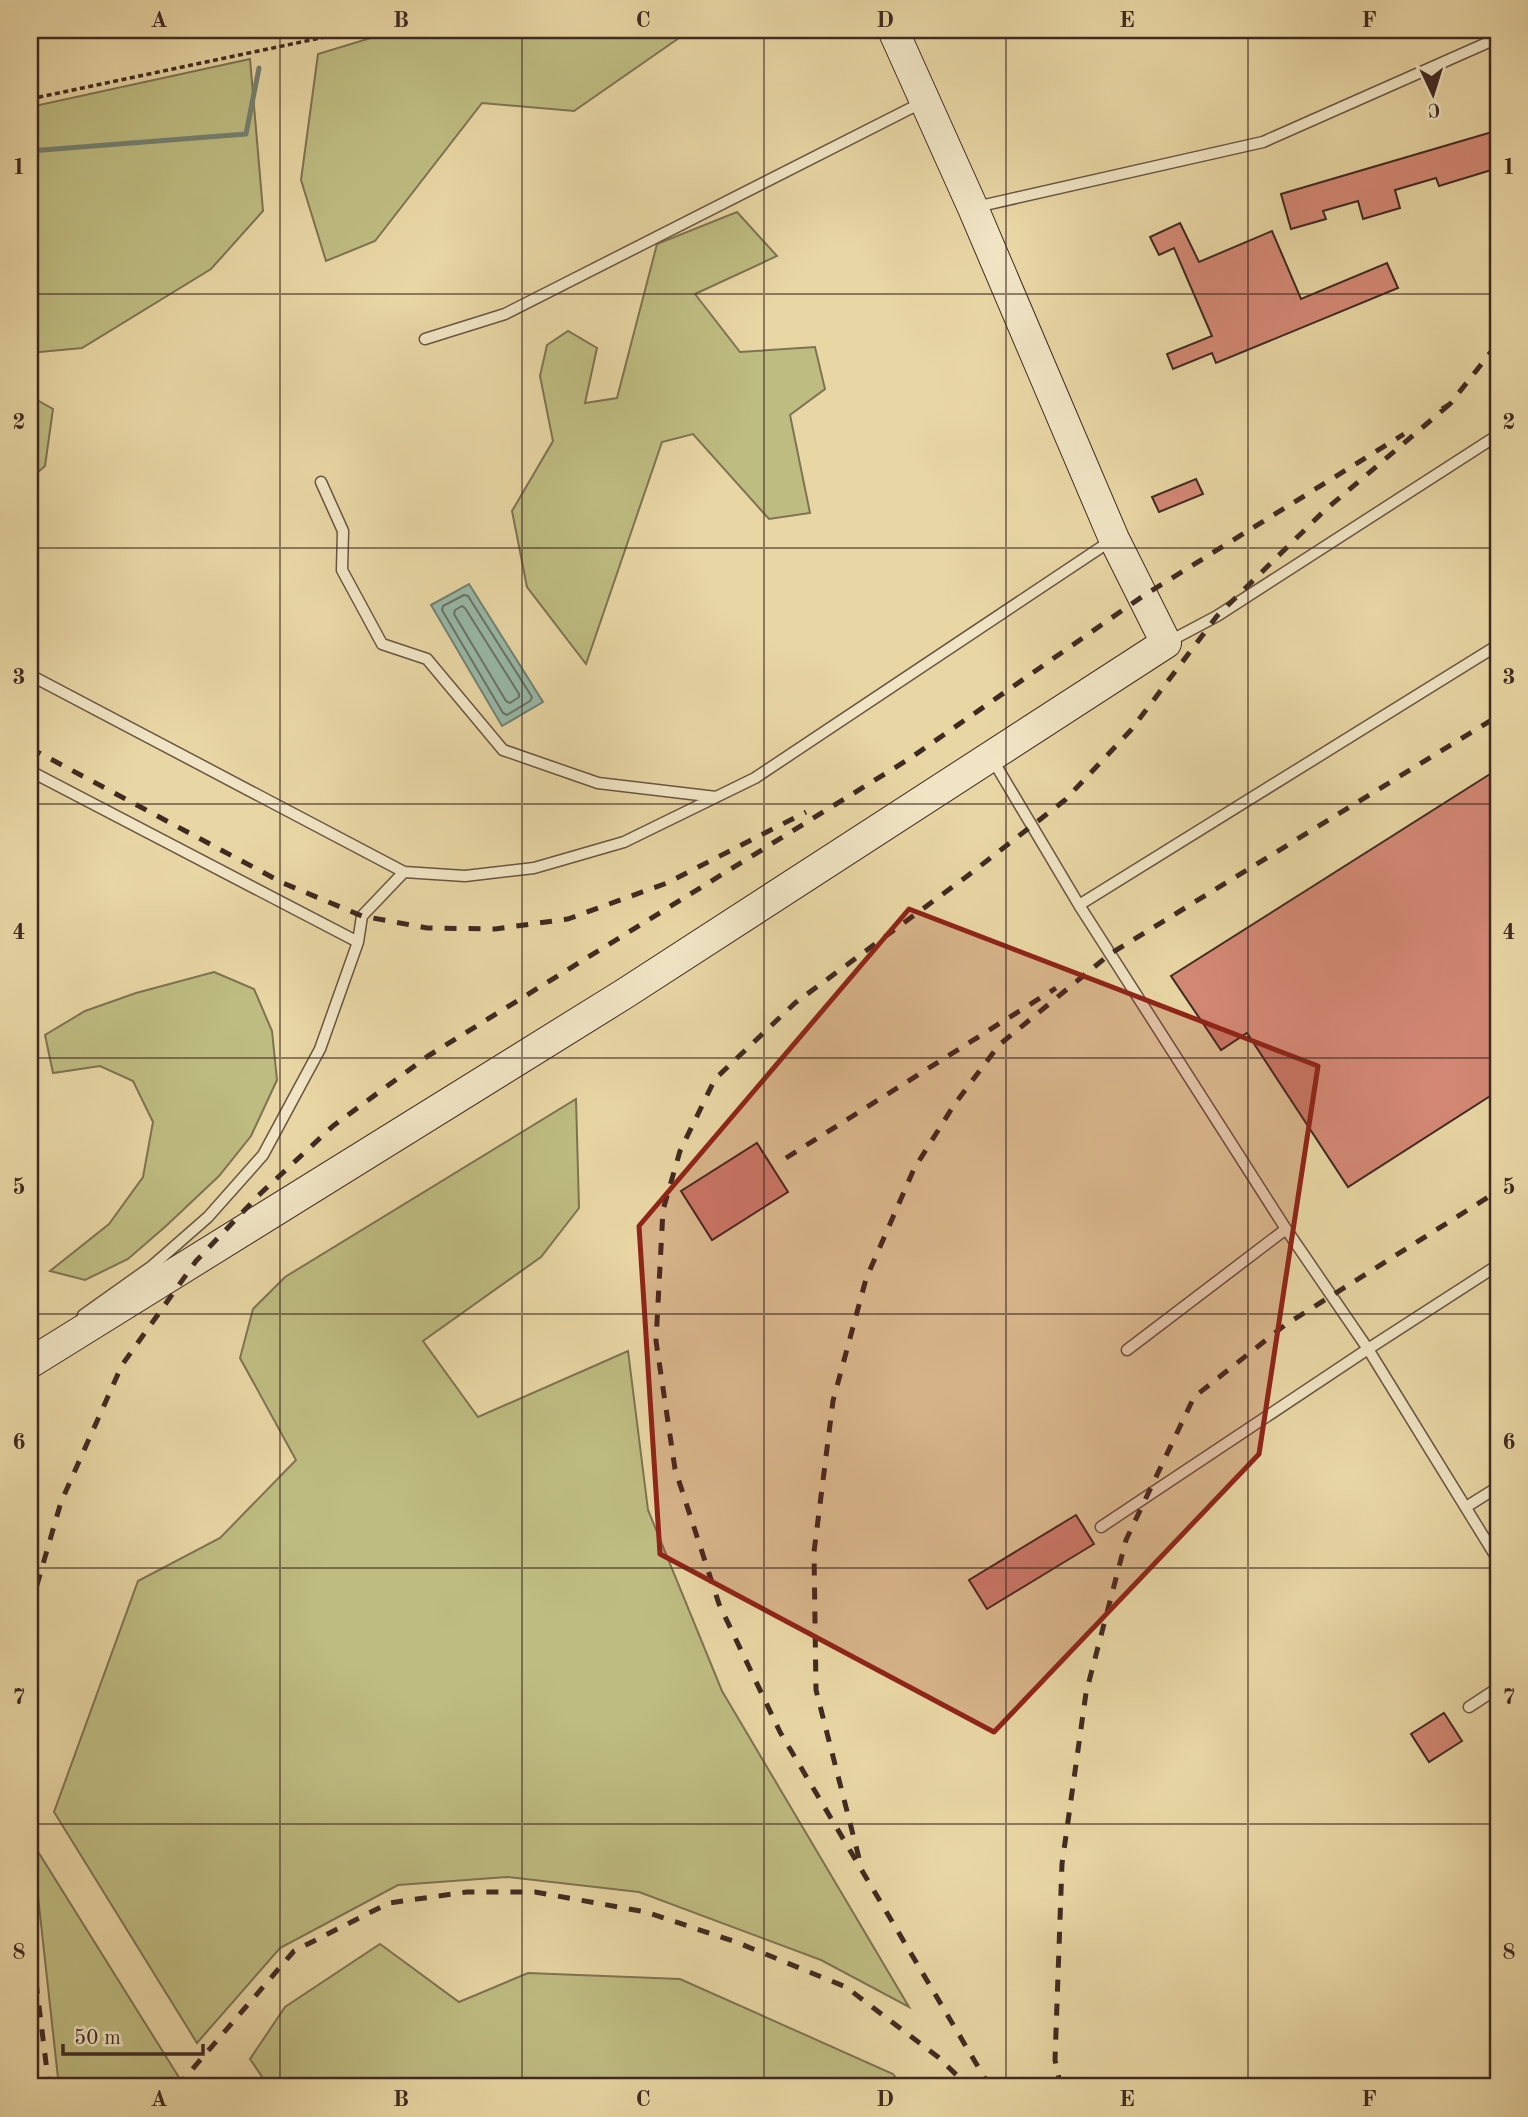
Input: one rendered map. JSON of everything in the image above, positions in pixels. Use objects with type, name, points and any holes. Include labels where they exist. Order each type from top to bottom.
[{"type":"street","points":[[30,1362],[624,994],[1166,643],[1114,538],[973,208],[893,30]]},
{"type":"lane","points":[[973,208],[1263,142],[1498,38]]},
{"type":"lane","points":[[425,339],[505,314],[926,100]]},
{"type":"lane","points":[[1166,643],[1217,616],[1498,435]]},
{"type":"lane","points":[[321,481],[343,531],[342,570],[382,644],[427,659],[503,750],[598,783],[716,797]]},
{"type":"lane","points":[[30,675],[404,872],[465,876],[534,868],[624,842],[755,778],[1114,538]]},
{"type":"lane","points":[[1079,905],[1498,645]]},
{"type":"lane","points":[[991,756],[1079,905],[1286,1229],[1368,1349],[1498,1560]]},
{"type":"lane","points":[[30,771],[358,942]]},
{"type":"lane","points":[[30,1362],[92,1307],[152,1266],[208,1217],[263,1155],[320,1049],[358,942],[362,916],[404,872]]},
{"type":"lane","points":[[1126,1350],[1286,1229]]},
{"type":"lane","points":[[1101,1527],[1498,1265]]},
{"type":"lane","points":[[1466,1507],[1498,1487]]},
{"type":"lane","points":[[1469,1707],[1498,1688]]},
{"type":"path","points":[[30,99],[350,30]]},
{"type":"highlighted area","points":[[909,909],[1318,1066],[1259,1454],[994,1732],[660,1554],[639,1226]]},
{"type":"shaded area","points":[[397,30],[687,30],[574,111],[482,103],[375,241],[326,261],[301,180],[318,54]]},
{"type":"shaded area","points":[[250,59],[263,211],[211,269],[82,348],[30,353],[30,107]]},
{"type":"shaded area","points":[[737,212],[777,256],[695,294],[740,352],[815,347],[825,389],[790,415],[810,513],[769,519],[693,434],[662,442],[586,664],[527,587],[512,511],[553,441],[540,376],[547,345],[568,331],[597,348],[585,403],[617,398],[657,244]]},
{"type":"shaded area","points":[[30,396],[53,409],[45,466],[30,479]]},
{"type":"shaded area","points":[[214,972],[254,989],[272,1031],[277,1080],[251,1136],[219,1176],[128,1259],[85,1280],[50,1271],[109,1224],[143,1177],[153,1122],[133,1081],[100,1066],[53,1073],[45,1035],[85,1011],[136,993]]},
{"type":"shaded area","points":[[576,1099],[579,1208],[541,1257],[423,1341],[478,1417],[628,1351],[648,1510],[722,1691],[909,2007],[821,1960],[639,1892],[507,1877],[398,1885],[280,1948],[197,2043],[54,1812],[138,1581],[220,1538],[296,1460],[240,1358],[253,1309],[285,1277]]},
{"type":"shaded area","points":[[32,1842],[185,2087],[59,2087]]},
{"type":"shaded area","points":[[380,1944],[459,2002],[528,1973],[680,1979],[893,2074],[903,2087],[269,2087],[250,2059],[285,2007]]},
{"type":"water","points":[[469,584],[543,702],[502,726],[431,605]]},
{"type":"building","points":[[1492,132],[1498,152],[1498,168],[1439,186],[1436,178],[1395,190],[1400,208],[1363,219],[1358,201],[1323,211],[1326,219],[1291,229],[1281,194]]},
{"type":"building","points":[[1180,223],[1199,262],[1272,231],[1301,299],[1387,263],[1398,288],[1216,363],[1212,353],[1173,369],[1167,354],[1212,336],[1174,248],[1159,255],[1150,237]]},
{"type":"building","points":[[1196,479],[1203,494],[1159,512],[1152,497]]},
{"type":"building","points":[[1498,769],[1498,1091],[1348,1187],[1247,1033],[1221,1050],[1171,976]]},
{"type":"building","points":[[757,1143],[788,1192],[712,1240],[681,1191]]},
{"type":"building","points":[[1076,1515],[1094,1544],[987,1609],[969,1580]]},
{"type":"building","points":[[1444,1713],[1462,1741],[1429,1762],[1411,1734]]},
{"type":"waterway","points":[[30,151],[246,134],[259,68]]},
{"type":"railway","points":[[30,34],[48,30]]},
{"type":"railway","points":[[1442,409],[1450,404],[1498,343]]},
{"type":"railway","points":[[990,2087],[780,1732],[719,1604],[675,1469],[656,1341],[663,1210],[680,1151],[715,1079],[795,1003],[1065,800],[1131,730],[1217,616],[1324,511],[1450,404]]},
{"type":"railway","points":[[30,1609],[61,1502],[122,1365],[196,1261],[260,1194],[333,1126],[428,1056],[909,759],[1143,596],[1404,434]]},
{"type":"railway","points":[[859,1858],[816,1690],[814,1552],[833,1401],[866,1279],[914,1169],[954,1105],[999,1045],[1110,954],[1498,716]]},
{"type":"railway","points":[[30,748],[283,883],[362,916],[427,928],[495,929],[568,919],[667,883],[806,812]]},
{"type":"railway","points":[[786,1158],[1056,988]]},
{"type":"railway","points":[[1061,2087],[1055,2060],[1062,1864],[1086,1693],[1126,1540],[1194,1397],[1285,1325],[1498,1191]]},
{"type":"railway","points":[[177,2087],[294,1951],[389,1903],[467,1892],[535,1892],[646,1912],[736,1942],[846,1987],[938,2057],[969,2087]]},
{"type":"railway","points":[[30,1934],[49,2087]]}]
